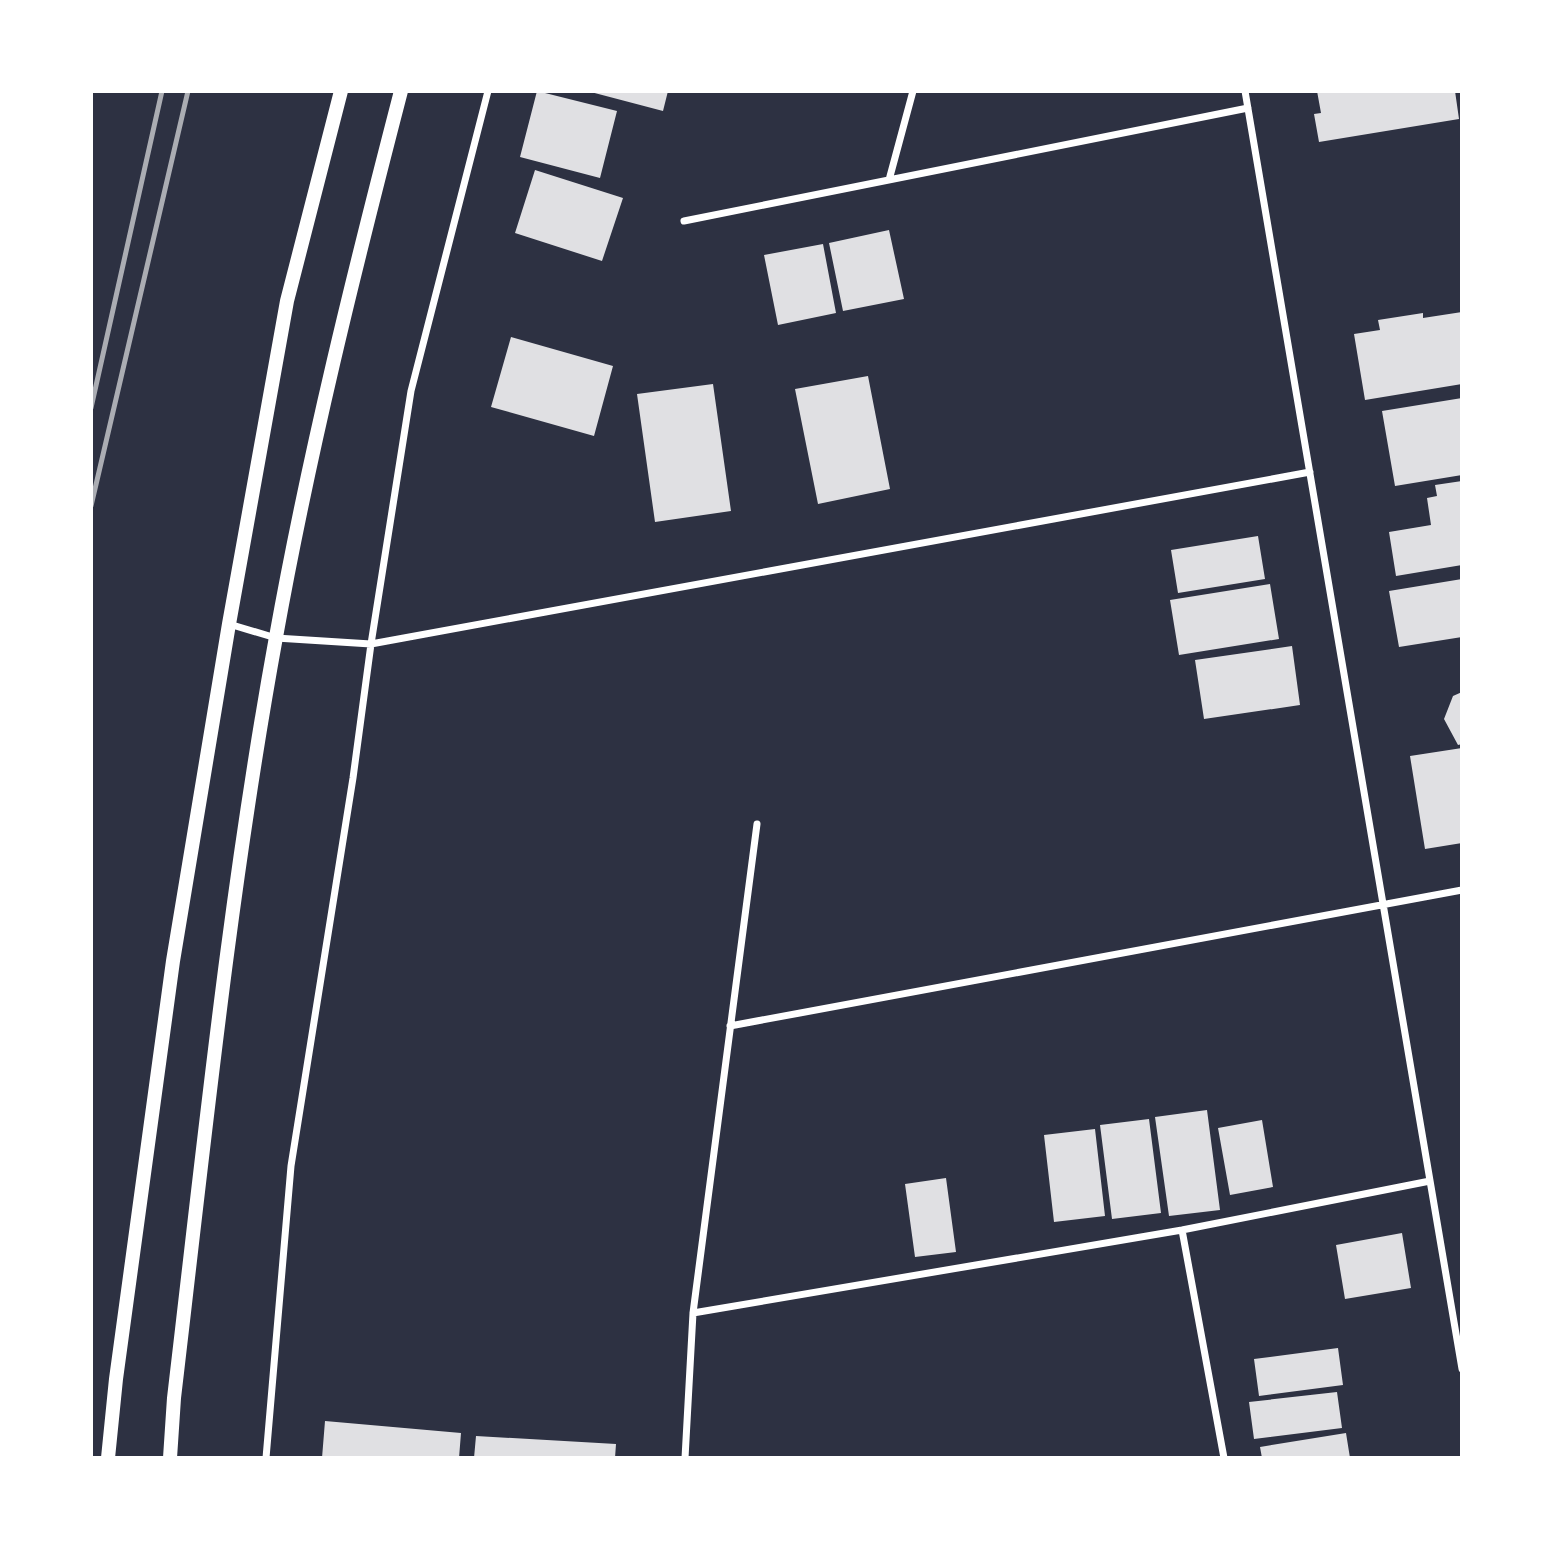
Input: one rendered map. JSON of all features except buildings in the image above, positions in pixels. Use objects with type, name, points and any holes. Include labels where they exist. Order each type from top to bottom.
[{"type":"main road","points":[[108,1458],[116,1380],[173,961],[229,624],[287,301],[341,91]]},
{"type":"main road","points":[[170,1458],[174,1398],[224,980],[276,638],[343,314],[401,91]]},
{"type":"street","points":[[267,1458],[291,1166],[411,391],[488,91]]},
{"type":"street","points":[[889,180],[913,91]]},
{"type":"street","points":[[1245,91],[1462,1369]]},
{"type":"street","points":[[684,221],[1248,108]]},
{"type":"street","points":[[229,624],[276,638],[371,644],[1310,472]]},
{"type":"street","points":[[685,1458],[693,1312],[757,824]]},
{"type":"street","points":[[730,1026],[1462,890]]},
{"type":"street","points":[[693,1312],[1182,1230],[1430,1181]]},
{"type":"street","points":[[1182,1230],[1224,1458]]},
{"type":"railway","points":[[91,408],[162,91]]},
{"type":"railway","points":[[91,506],[188,91]]}]
